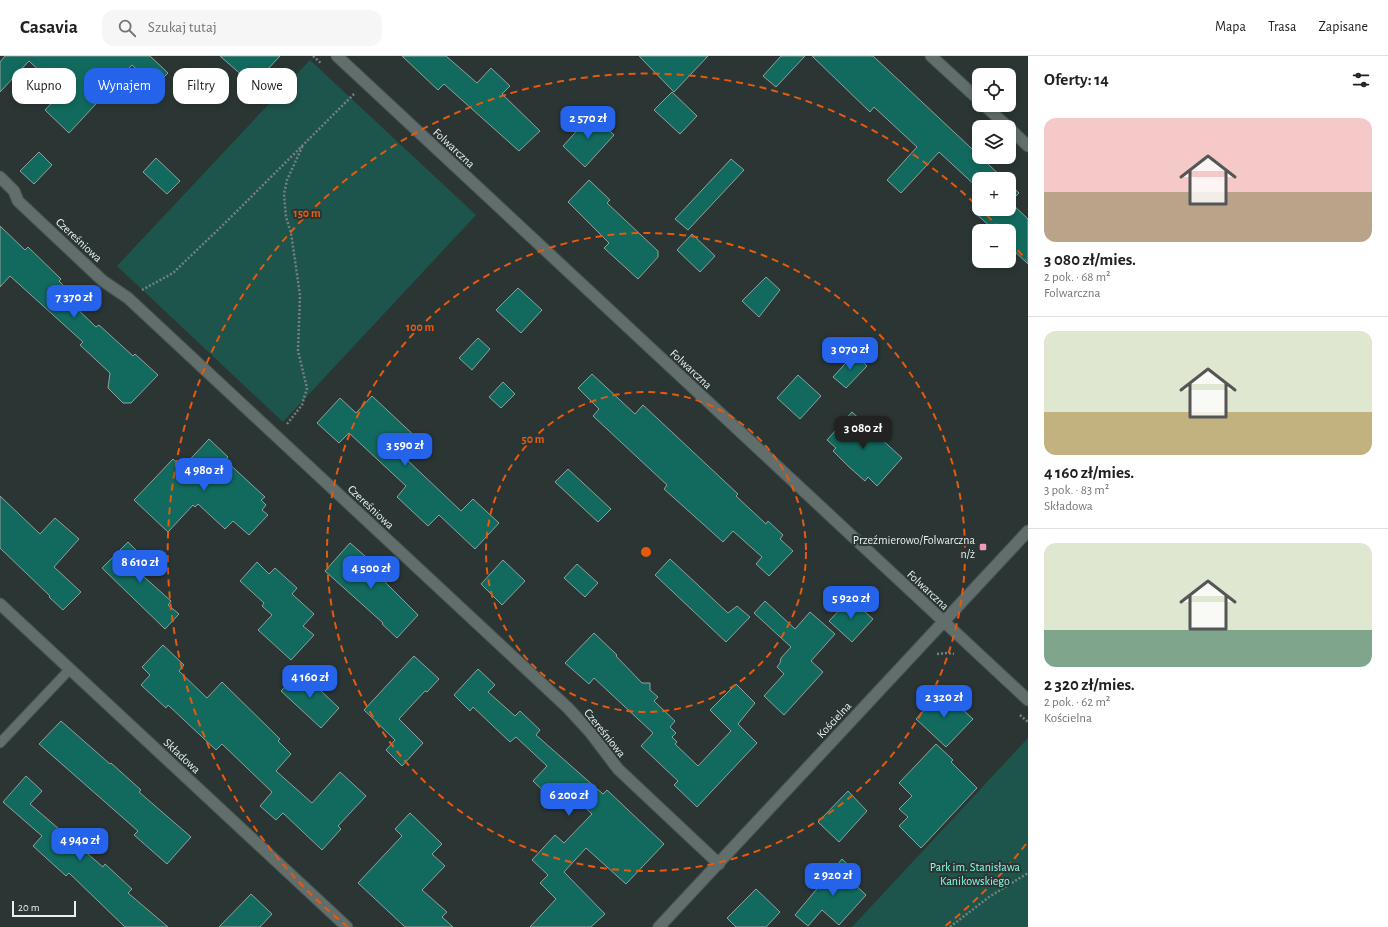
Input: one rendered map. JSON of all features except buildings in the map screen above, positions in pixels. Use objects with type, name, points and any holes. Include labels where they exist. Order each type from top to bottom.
[{"type":"street","name":"Folwarczna","points":[[337,56],[1028,700]]},
{"type":"street","points":[[931,56],[972,94]]},
{"type":"street","points":[[991,112],[1000,120]]},
{"type":"street","points":[[1016,135],[1028,146]]},
{"type":"street","name":"Czereśniowa","points":[[0,177],[14,191],[18,201],[103,281],[128,298],[568,708],[590,732],[618,770],[719,864]]},
{"type":"street","name":"Kościelna","points":[[660,927],[1028,531]]},
{"type":"street","name":"Składowa","points":[[0,604],[346,927]]},
{"type":"lane","points":[[0,744],[70,669]]},
{"type":"path","points":[[128,298],[173,272],[226,223],[354,94]]},
{"type":"path","points":[[278,438],[302,405],[307,388],[298,351],[300,295],[291,233],[286,218],[284,194],[287,180],[303,145]]},
{"type":"path","points":[[950,927],[989,896],[1028,873]]},
{"type":"green space","points":[[310,60],[476,215],[283,422],[117,266],[269,104],[297,104],[297,74]]},
{"type":"green space","name":"Park im. Stanisława Kanikowskiego","points":[[1028,738],[1028,927],[852,927]]},
{"type":"place","name":"Przeźmierowo/Folwarczna n/ż","points":[[983,547]]}]
